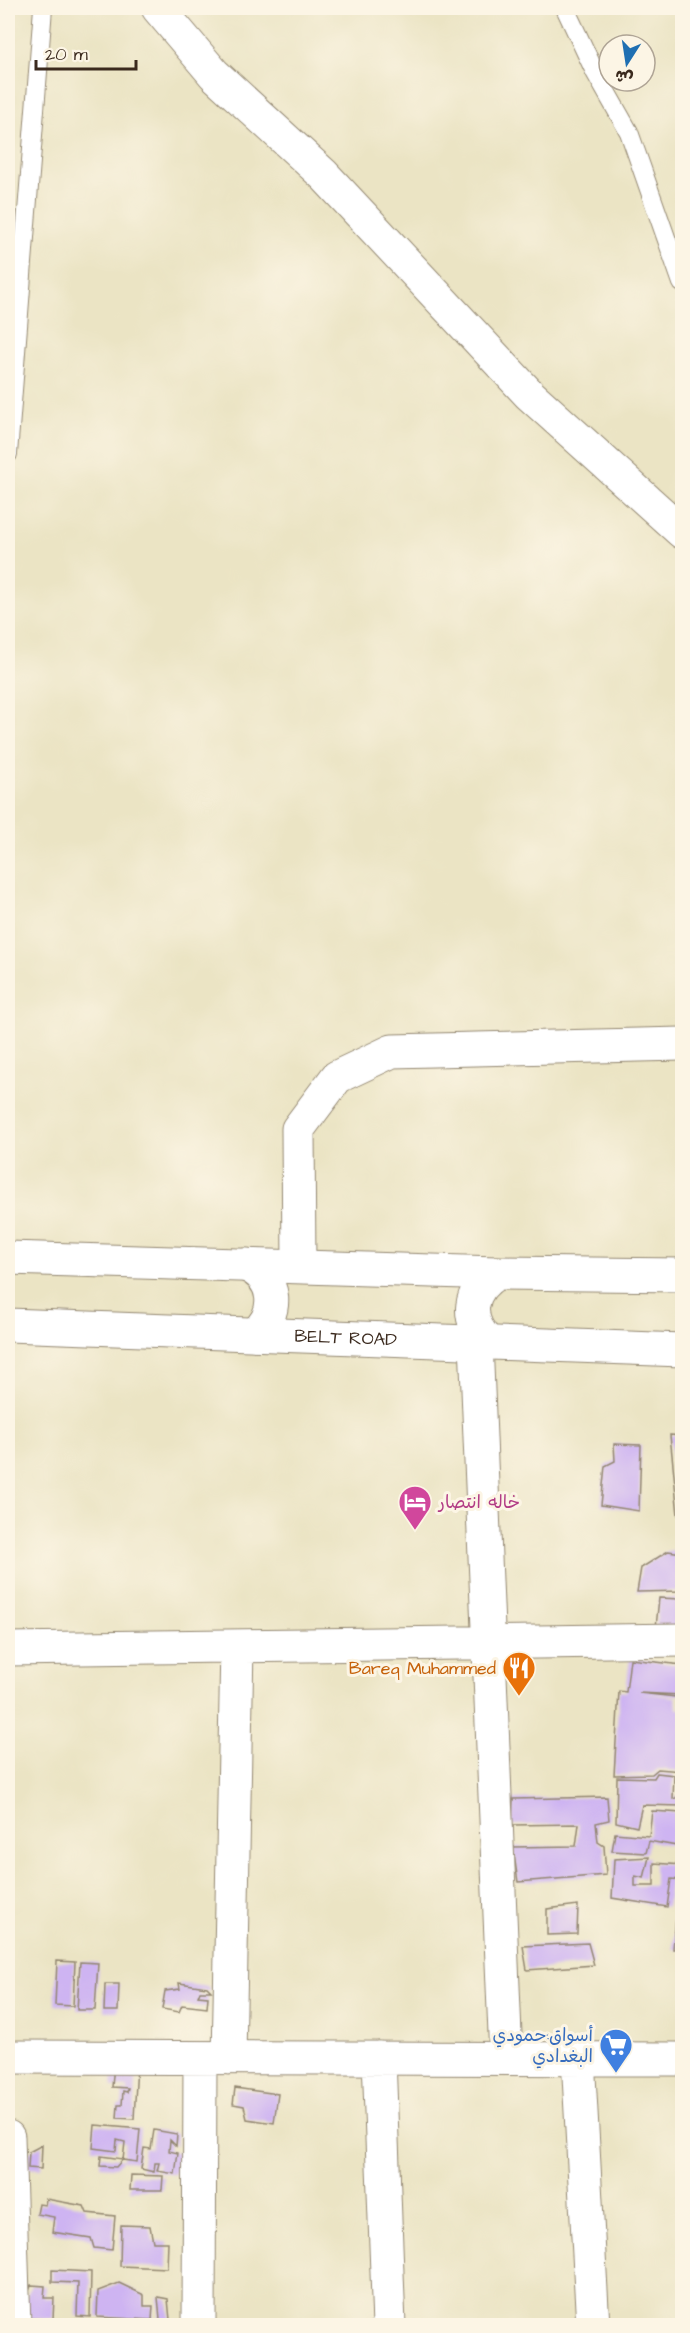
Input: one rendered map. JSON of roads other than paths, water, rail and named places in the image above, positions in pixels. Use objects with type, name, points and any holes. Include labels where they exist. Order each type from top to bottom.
[{"type":"street","points":[[158,8],[214,74],[324,175],[530,394],[682,532]]},
{"type":"street","points":[[298,1266],[298,1129],[337,1077],[392,1051],[682,1044]]},
{"type":"street","points":[[8,1258],[497,1273],[682,1275]]},
{"type":"street","points":[[246,1264],[264,1277],[272,1297],[269,1318],[255,1334]]},
{"type":"street","points":[[497,1273],[479,1286],[471,1306],[475,1327],[483,1343],[489,1643],[506,2058]]},
{"type":"street","name":"BELT ROAD","points":[[8,1324],[682,1350]]},
{"type":"street","points":[[8,1649],[682,1641]]},
{"type":"street","points":[[199,2325],[237,1646]]},
{"type":"street","points":[[8,2057],[682,2059]]},
{"type":"street","points":[[379,2058],[389,2325]]},
{"type":"street","points":[[578,2058],[593,2325]]},
{"type":"street","points":[[8,2137],[14,2325]]},
{"type":"lane","points":[[8,454],[42,8]]},
{"type":"lane","points":[[565,8],[595,72],[629,132],[682,283]]},
{"type":"place","name":"خاله انتصار","points":[[415,1531]]},
{"type":"place","name":"Bareq Muhammed","points":[[519,1697]]},
{"type":"place","name":"أسواق:حمودي البغدادي","points":[[616,2074]]}]
